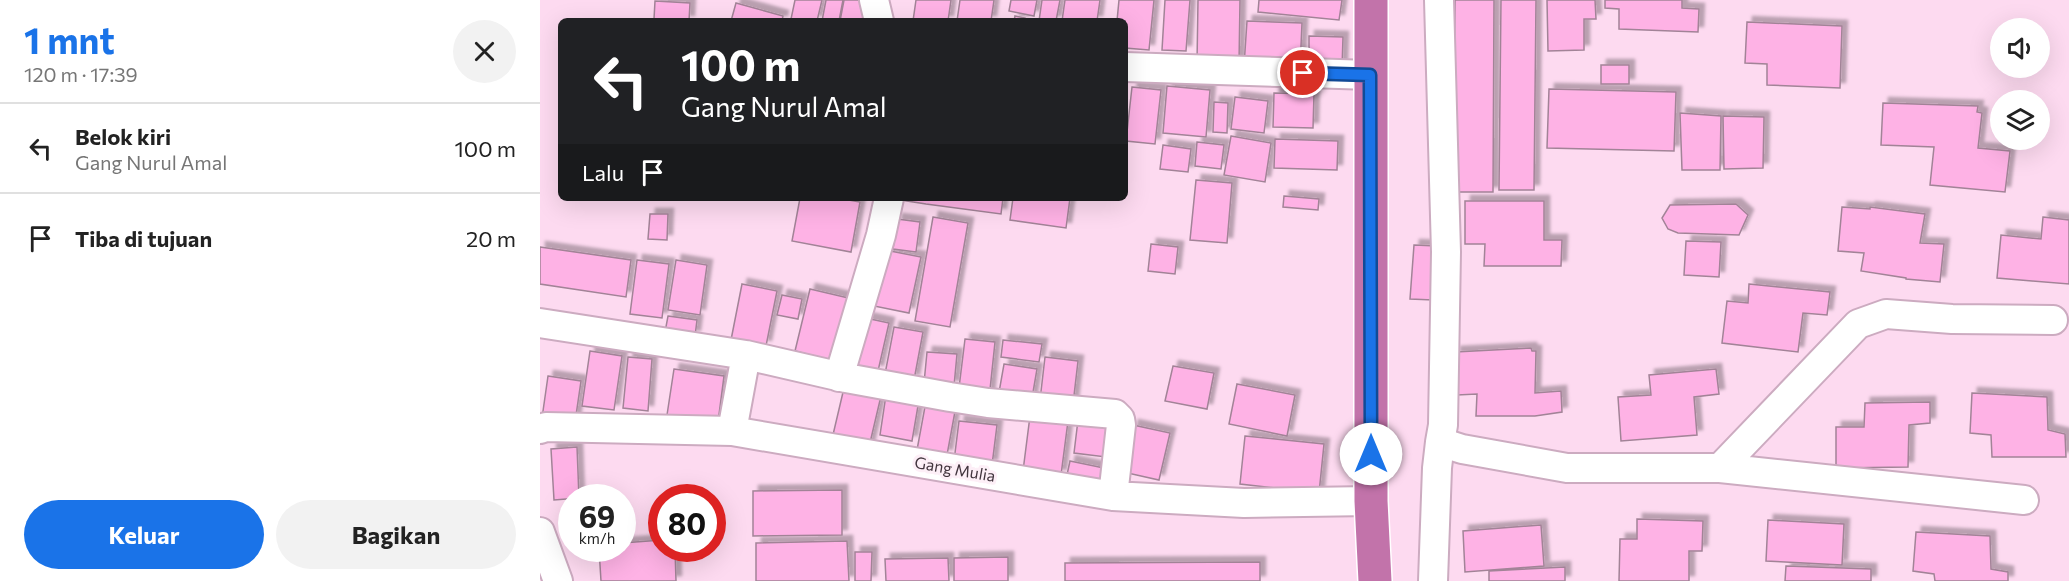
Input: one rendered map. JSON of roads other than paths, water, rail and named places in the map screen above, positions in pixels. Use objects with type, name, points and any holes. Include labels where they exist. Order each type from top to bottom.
[{"type":"highway","points":[[1371,0],[1371,501],[1375,581]]},
{"type":"street","points":[[874,0],[878,18]]},
{"type":"street","points":[[1433,581],[1437,468],[1443,425],[1446,252],[1439,0]]},
{"type":"street","points":[[1128,67],[1370,75]]},
{"type":"street","points":[[839,377],[881,235],[888,201]]},
{"type":"street","points":[[1720,468],[1858,324],[1886,314],[1952,319],[2054,321]]},
{"type":"street","points":[[540,322],[746,355],[839,377],[988,403],[1115,414],[1120,419],[1121,425],[1113,496]]},
{"type":"street","points":[[732,431],[746,355]]},
{"type":"street","name":"Gang Mulia","points":[[540,429],[546,427],[732,431],[1113,496],[1245,503],[1371,501]]},
{"type":"street","points":[[1440,442],[1567,468],[1720,468],[2024,500]]},
{"type":"street","points":[[540,532],[558,581]]}]
